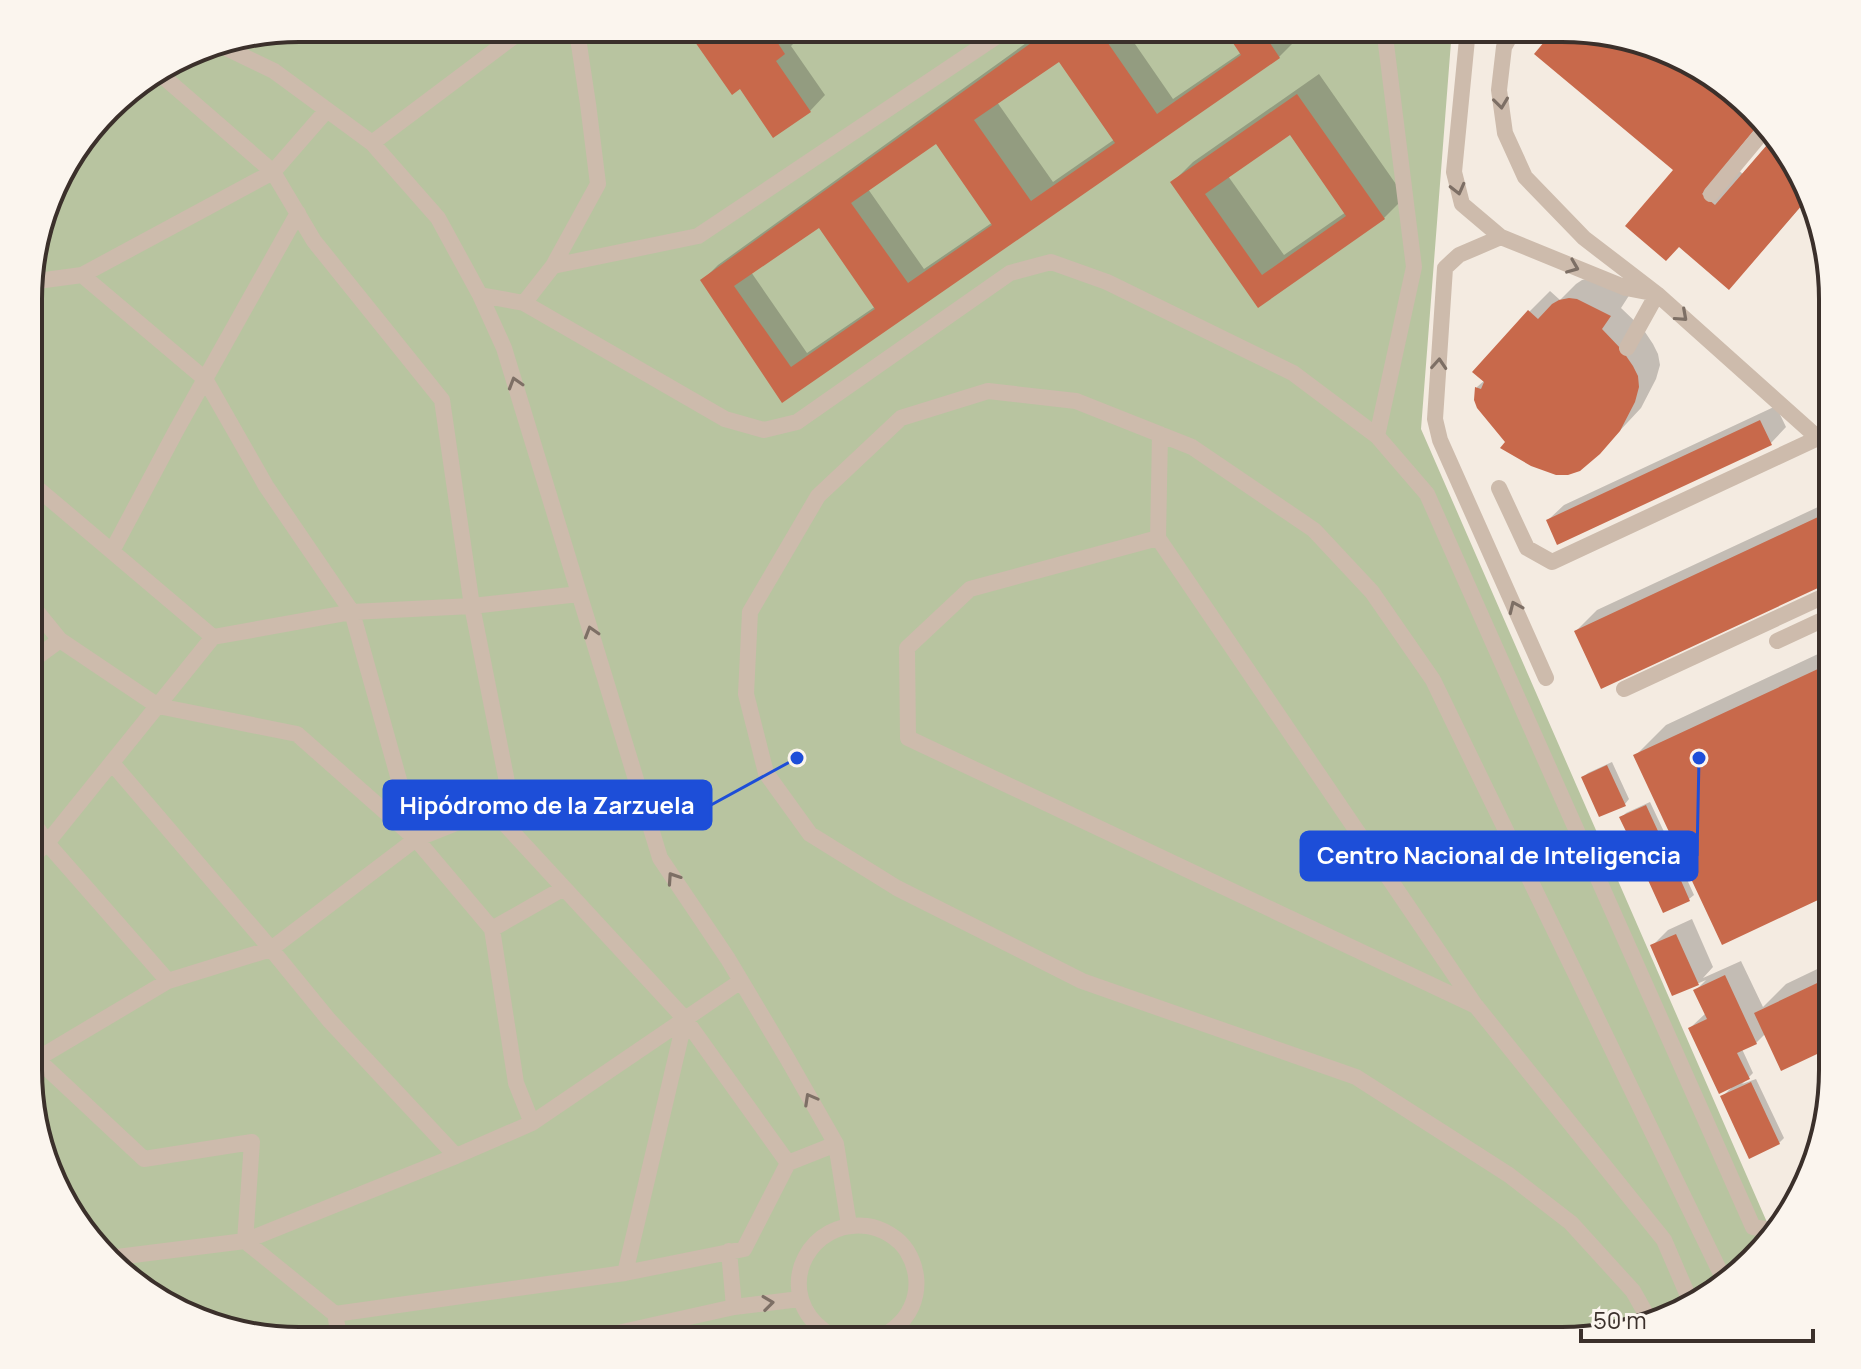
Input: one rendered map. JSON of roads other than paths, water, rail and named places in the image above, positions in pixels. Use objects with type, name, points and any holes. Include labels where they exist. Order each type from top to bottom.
[{"type":"lane","points":[[372,143],[506,42]]},
{"type":"lane","points":[[524,303],[553,266],[598,184],[579,42]]},
{"type":"lane","points":[[553,266],[698,236],[987,43]]},
{"type":"lane","points":[[1377,436],[1414,267],[1386,43]]},
{"type":"lane","points":[[1467,43],[1454,172],[1462,204],[1501,237],[1626,288],[1657,294]]},
{"type":"lane","points":[[1506,43],[1499,90],[1505,133],[1525,177],[1584,238],[1657,294],[1818,435]]},
{"type":"lane","points":[[233,51],[274,71],[372,143],[438,218],[480,295],[504,348],[660,858],[741,981],[836,1144],[849,1225]]},
{"type":"lane","points":[[43,1057],[168,981],[271,949],[416,839],[491,809],[507,782],[472,606],[442,400],[314,241],[273,172],[166,79]]},
{"type":"lane","points":[[43,280],[82,275],[273,172],[327,110]]},
{"type":"lane","points":[[1711,194],[1760,136]]},
{"type":"lane","points":[[112,551],[298,213]]},
{"type":"lane","points":[[1501,237],[1459,255],[1445,268],[1435,419],[1440,440],[1546,678]]},
{"type":"lane","points":[[480,295],[524,303],[725,419],[764,430],[797,422],[1010,273],[1051,262],[1107,282],[1293,373],[1377,436],[1427,494],[1753,1227],[1764,1229]]},
{"type":"lane","points":[[82,275],[205,379],[266,486],[352,612],[416,839]]},
{"type":"lane","points":[[1627,348],[1657,294]]},
{"type":"lane","points":[[1645,1313],[1633,1291],[1571,1223],[1509,1175],[1356,1077],[1082,981],[897,888],[810,834],[766,773],[746,694],[750,612],[818,496],[901,418],[988,391],[1076,401],[1192,447],[1314,530],[1372,592],[1433,680],[1720,1272]]},
{"type":"lane","points":[[1160,434],[1158,538],[1476,1006],[1664,1240],[1687,1294]]},
{"type":"lane","points":[[1499,488],[1527,548],[1552,562],[1818,444]]},
{"type":"lane","points":[[42,492],[213,637]]},
{"type":"lane","points":[[1158,538],[970,589],[907,648],[908,738],[1476,1006]]},
{"type":"lane","points":[[43,847],[213,637],[352,612],[472,606],[579,594]]},
{"type":"lane","points":[[1624,689],[1818,599]]},
{"type":"lane","points":[[42,618],[60,640],[158,706],[297,734],[416,839],[492,929],[516,1083],[532,1123]]},
{"type":"lane","points":[[1777,641],[1818,622]]},
{"type":"lane","points":[[42,653],[60,640]]},
{"type":"lane","points":[[112,763],[329,1020],[456,1156]]},
{"type":"lane","points":[[491,809],[685,1019],[788,1163]]},
{"type":"lane","points":[[43,837],[168,981]]},
{"type":"lane","points":[[492,929],[564,888]]},
{"type":"lane","points":[[123,1256],[245,1241],[532,1123],[741,981]]},
{"type":"lane","points":[[625,1273],[685,1019]]},
{"type":"lane","points":[[43,1072],[144,1159],[252,1142],[245,1241]]},
{"type":"lane","points":[[335,1314],[625,1273],[744,1249],[788,1163],[836,1144]]},
{"type":"lane","points":[[818,1326],[809,1317],[800,1299],[798,1279],[803,1260],[814,1243],[830,1231],[849,1225],[871,1226],[891,1234],[906,1249],[915,1268],[916,1290],[905,1326]]},
{"type":"lane","points":[[245,1241],[335,1314],[337,1326]]},
{"type":"lane","points":[[729,1251],[734,1307]]},
{"type":"lane","points":[[648,1326],[734,1307],[800,1299]]},
{"type":"place","name":"Hipódromo de la Zarzuela","points":[[797,758]]},
{"type":"place","name":"Centro Nacional de Inteligencia","points":[[1699,758]]}]
